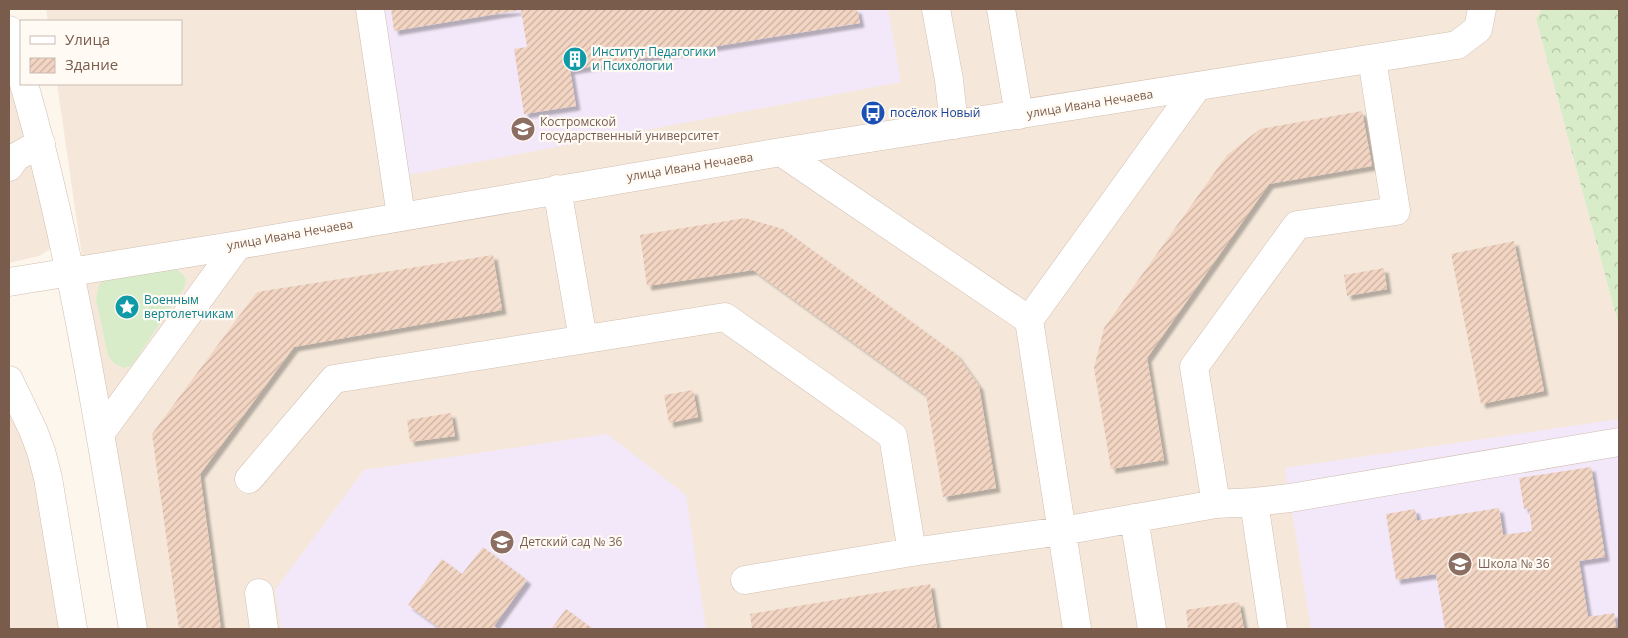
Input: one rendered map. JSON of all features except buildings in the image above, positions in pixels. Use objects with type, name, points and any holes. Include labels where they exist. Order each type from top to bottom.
[{"type":"street","points":[[370,9],[402,216]]},
{"type":"street","points":[[936,9],[949,80],[954,125]]},
{"type":"street","points":[[1002,9],[1019,115]]},
{"type":"street","name":"улица Ивана Нечаева","points":[[9,282],[238,245],[781,152],[1457,45],[1478,28],[1482,9]]},
{"type":"street","points":[[9,30],[20,70]]},
{"type":"street","points":[[1216,504],[1194,367],[1298,225],[1396,211],[1372,59]]},
{"type":"street","points":[[24,85],[41,143],[70,271],[133,629]]},
{"type":"street","points":[[1077,629],[1029,320],[1197,87]]},
{"type":"street","points":[[9,167],[16,157],[41,143]]},
{"type":"street","points":[[781,152],[1029,320]]},
{"type":"street","points":[[557,189],[583,339]]},
{"type":"street","points":[[100,434],[238,245]]},
{"type":"street","points":[[249,480],[334,379],[725,317],[893,436],[912,552]]},
{"type":"street","points":[[9,380],[33,430],[48,478],[73,629]]},
{"type":"street","points":[[746,580],[912,552],[1062,531],[1216,504],[1290,498],[1619,442]]},
{"type":"street","points":[[1254,502],[1273,629]]},
{"type":"street","points":[[1134,518],[1152,629]]},
{"type":"street","points":[[259,593],[264,629]]},
{"type":"shaded area","points":[[46,9],[1542,9],[1536,19],[1619,327],[1619,629],[136,629],[57,85],[182,85],[182,20],[48,20]]},
{"type":"shaded area","name":"Костромской государственный университет","points":[[377,9],[888,9],[901,82],[402,176]]},
{"type":"shaded area","points":[[9,63],[52,248],[39,256],[9,263]]},
{"type":"shaded area","points":[[9,405],[30,454],[63,629],[9,629]]},
{"type":"shaded area","name":"Школа № 36","points":[[1619,419],[1619,629],[1311,629],[1285,468]]},
{"type":"shaded area","name":"Детский сад № 36","points":[[607,434],[686,495],[706,629],[281,629],[275,590],[364,470]]},
{"type":"green space","points":[[1542,9],[1619,9],[1619,327],[1536,19]]},
{"type":"green space","points":[[169,267],[183,275],[186,280],[184,288],[131,366],[124,368],[115,364],[108,356],[96,299],[99,284],[110,277]]},
{"type":"place","name":"Институт Педагогики и Психологии","points":[[575,59]]},
{"type":"place","name":"посёлок Новый","points":[[873,113]]},
{"type":"place","name":"Костромской государственный университет","points":[[523,129]]},
{"type":"place","name":"Военным вертолетчикам","points":[[127,307]]},
{"type":"place","name":"Детский сад № 36","points":[[502,542]]},
{"type":"place","name":"Школа № 36","points":[[1460,564]]}]
